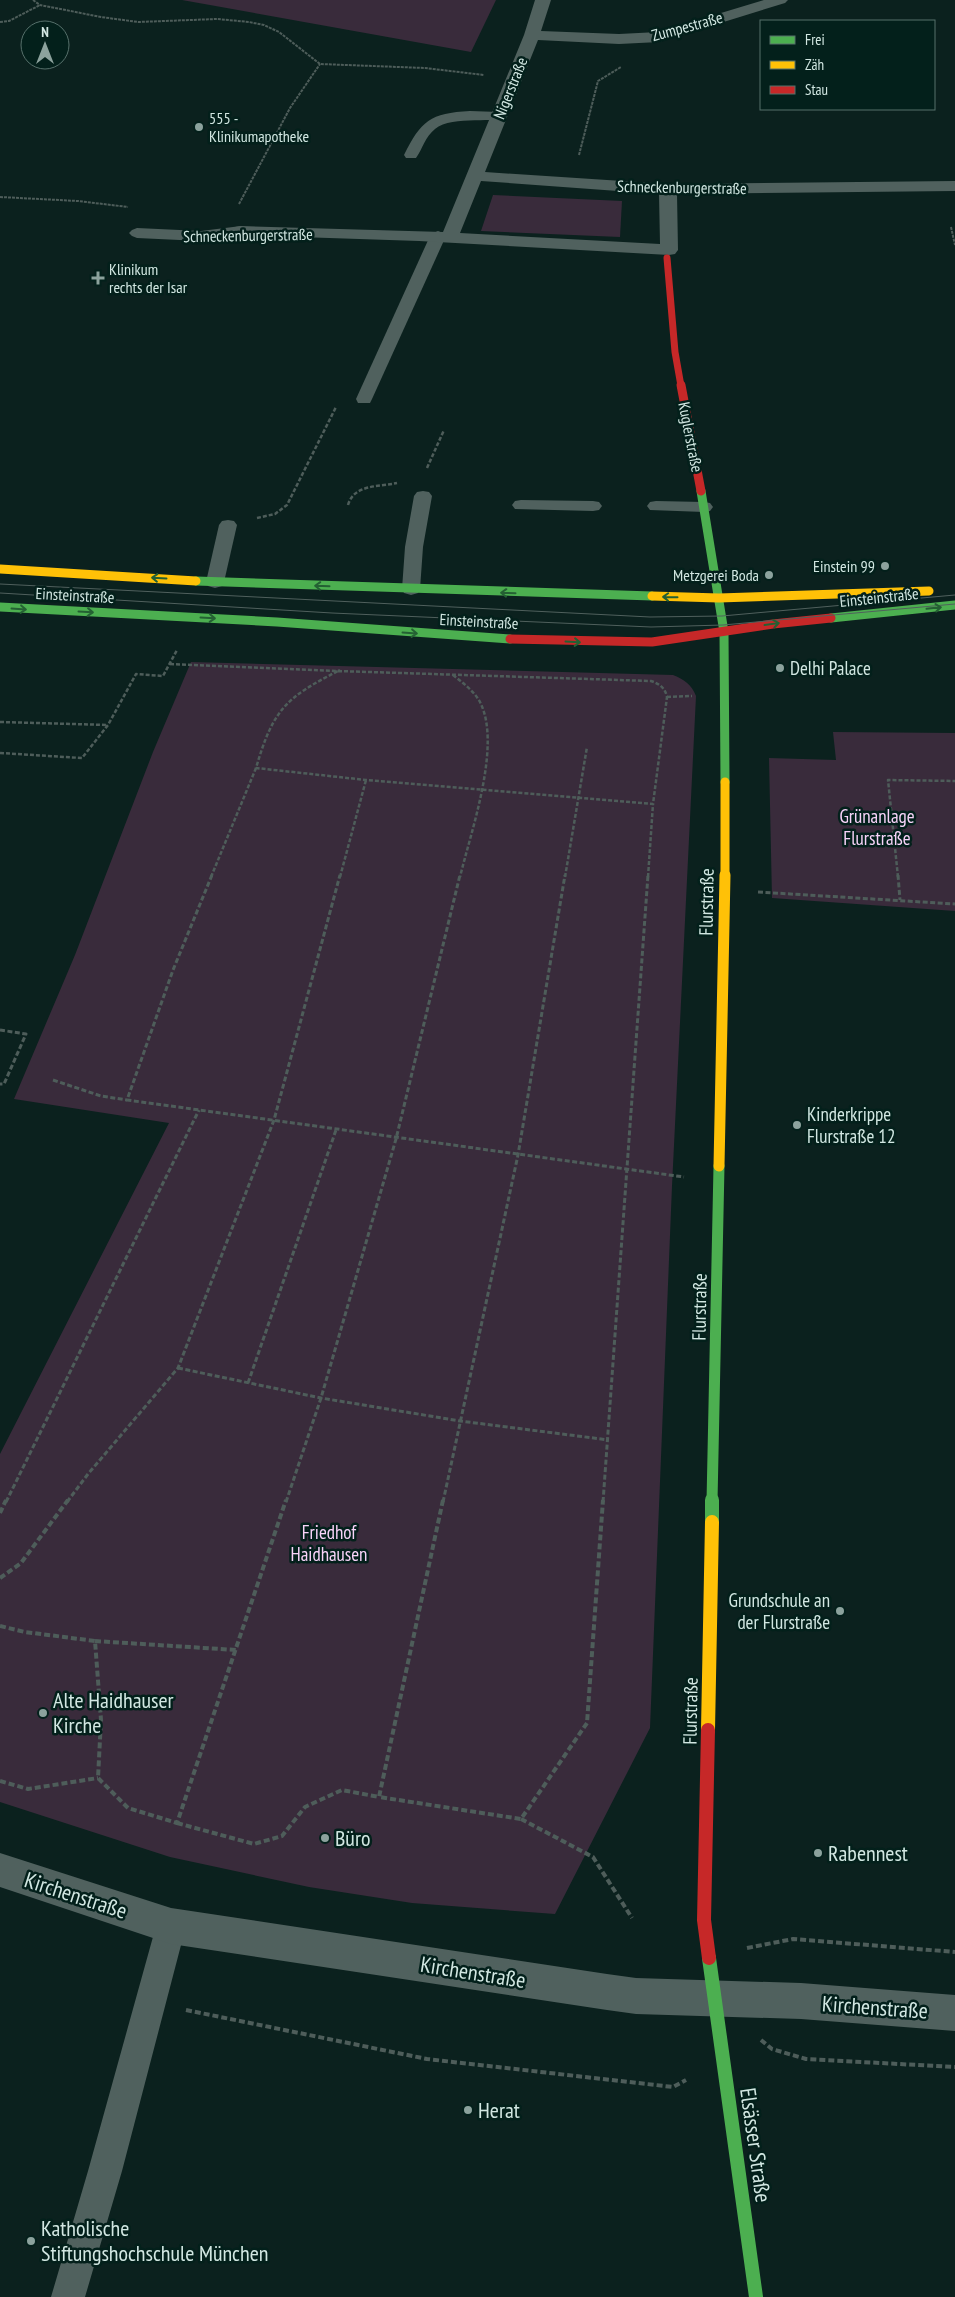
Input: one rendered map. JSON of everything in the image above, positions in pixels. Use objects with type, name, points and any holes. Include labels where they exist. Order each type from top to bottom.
[{"type":"street","name":"Nigerstraße","points":[[476,176],[532,35],[543,0]]},
{"type":"street","name":"Zumpestraße","points":[[532,35],[619,39],[659,37],[780,0]]},
{"type":"street","name":"Schneckenburgerstraße","points":[[476,176],[668,189],[955,186]]},
{"type":"street","points":[[444,237],[476,176]]},
{"type":"street","name":"Kuglerstraße","points":[[668,189],[668,254],[675,352],[722,616]]},
{"type":"street","name":"Schneckenburgerstraße","points":[[242,232],[444,237],[668,254]]},
{"type":"street","name":"Einsteinstraße","points":[[0,569],[215,582],[719,598],[938,591]]},
{"type":"street","name":"Einsteinstraße","points":[[0,607],[277,622],[415,633],[586,642],[668,641],[772,624],[955,606]]},
{"type":"street","name":"Flurstraße","points":[[714,1998],[704,1920],[724,890],[724,632],[722,616]]},
{"type":"street","name":"Kirchenstraße","points":[[0,1870],[171,1926],[607,1992],[636,1996],[810,2002],[955,2013]]},
{"type":"street","name":"Elsässer Straße","points":[[714,1998],[727,2075],[756,2297]]},
{"type":"lane","points":[[411,155],[423,131],[432,124],[453,116],[499,116]]},
{"type":"lane","name":"Schneckenburgerstraße","points":[[137,233],[201,236],[242,232]]},
{"type":"lane","points":[[364,399],[444,237]]},
{"type":"lane","points":[[411,589],[414,547],[423,496]]},
{"type":"lane","points":[[521,505],[592,506]]},
{"type":"lane","points":[[656,506],[704,507]]},
{"type":"lane","points":[[215,582],[228,525]]},
{"type":"lane","points":[[68,2297],[105,2171],[171,1926]]},
{"type":"path","points":[[32,0],[40,5],[136,22],[229,20],[266,25],[279,32],[310,59],[320,64],[425,68],[514,78]]},
{"type":"path","points":[[0,22],[8,21],[40,5]]},
{"type":"path","points":[[571,182],[598,81],[626,63]]},
{"type":"path","points":[[238,206],[290,108],[320,64]]},
{"type":"path","points":[[0,197],[79,200],[151,210],[174,236]]},
{"type":"path","points":[[951,227],[955,245]]},
{"type":"path","points":[[423,471],[430,466],[444,430]]},
{"type":"path","points":[[348,505],[352,492],[400,482]]},
{"type":"path","points":[[0,753],[82,758],[108,725],[136,674],[163,676],[177,650]]},
{"type":"path","points":[[170,664],[651,681],[660,684],[666,690],[668,697],[653,804],[588,1722],[521,1819]]},
{"type":"path","points":[[127,1100],[173,970],[256,768],[263,742],[277,716],[299,692],[340,670]]},
{"type":"path","points":[[177,1823],[321,1398],[396,1139],[481,790],[489,754],[485,718],[481,702],[468,686],[453,675]]},
{"type":"path","points":[[0,722],[108,725]]},
{"type":"path","points":[[379,1797],[518,1155],[587,747]]},
{"type":"path","points":[[256,768],[366,780],[653,804]]},
{"type":"path","points":[[0,1578],[21,1563],[88,1474],[178,1368],[274,1120],[366,780]]},
{"type":"path","points":[[900,900],[888,780],[955,781]]},
{"type":"path","points":[[724,890],[955,904]]},
{"type":"path","points":[[0,1030],[26,1034],[4,1084],[0,1084]]},
{"type":"path","points":[[53,1080],[101,1096],[127,1100],[396,1139],[719,1181]]},
{"type":"path","points":[[0,1513],[199,1110]]},
{"type":"path","points":[[248,1383],[336,1130]]},
{"type":"path","points":[[178,1368],[321,1398],[460,1421],[609,1440]]},
{"type":"path","points":[[0,1626],[24,1632],[96,1641],[236,1650]]},
{"type":"path","points":[[96,1641],[101,1720],[98,1778],[128,1808],[254,1844],[282,1836],[305,1807],[342,1790],[521,1819],[593,1857],[632,1918]]},
{"type":"path","points":[[0,1781],[28,1789],[98,1778]]},
{"type":"path","points":[[793,1939],[955,1952]]},
{"type":"path","points":[[151,2003],[427,2058],[673,2087],[692,2076]]},
{"type":"path","points":[[806,2058],[955,2067]]},
{"type":"green space","points":[[182,0],[496,0],[471,52]]},
{"type":"green space","points":[[493,195],[622,201],[620,237],[481,231]]},
{"type":"green space","name":"Friedhof Haidhausen","points":[[191,662],[673,675],[687,683],[696,696],[672,1186],[650,1728],[555,1914],[412,1903],[309,1887],[170,1857],[0,1802],[0,1454],[169,1123],[14,1099],[75,955],[153,752]]},
{"type":"green space","name":"Grünanlage Flurstraße","points":[[833,732],[955,733],[955,911],[772,898],[769,758],[836,760]]},
{"type":"tram line","points":[[0,584],[650,617],[722,616],[955,595]]},
{"type":"tram line","points":[[0,593],[332,613],[651,627],[723,625],[955,604]]},
{"type":"traffic: fast","points":[[701,491],[724,632],[725,782]]},
{"type":"traffic: fast","points":[[196,581],[652,596]]},
{"type":"traffic: fast","points":[[831,618],[955,605]]},
{"type":"traffic: fast","points":[[0,607],[277,622],[510,639]]},
{"type":"traffic: fast","points":[[712,1522],[719,1166]]},
{"type":"traffic: fast","points":[[709,1958],[756,2297]]},
{"type":"traffic: slow","points":[[0,569],[196,581]]},
{"type":"traffic: slow","points":[[652,596],[719,598],[929,591]]},
{"type":"traffic: slow","points":[[719,1166],[725,890],[725,782]]},
{"type":"traffic: slow","points":[[708,1730],[712,1522]]},
{"type":"traffic: jam","points":[[667,258],[675,352],[701,491]]},
{"type":"traffic: jam","points":[[510,639],[652,642],[773,624],[831,618]]},
{"type":"traffic: jam","points":[[708,1730],[704,1920],[709,1958]]},
{"type":"place","name":"555 - Klinikumapotheke","points":[[199,127]]},
{"type":"place","name":"Klinikum rechts der Isar","points":[[98,278]]},
{"type":"place","name":"Einstein 99","points":[[885,566]]},
{"type":"place","name":"Metzgerei Boda","points":[[769,575]]},
{"type":"place","name":"Delhi Palace","points":[[780,668]]},
{"type":"place","name":"Kinderkrippe Flurstraße 12","points":[[797,1125]]},
{"type":"place","name":"Grundschule an der Flurstraße","points":[[840,1611]]},
{"type":"place","name":"Alte Haidhauser Kirche","points":[[43,1713]]},
{"type":"place","name":"Büro","points":[[325,1838]]},
{"type":"place","name":"Rabennest","points":[[818,1853]]},
{"type":"place","name":"Herat","points":[[468,2110]]},
{"type":"place","name":"Katholische Stiftungshochschule München","points":[[31,2241]]}]
